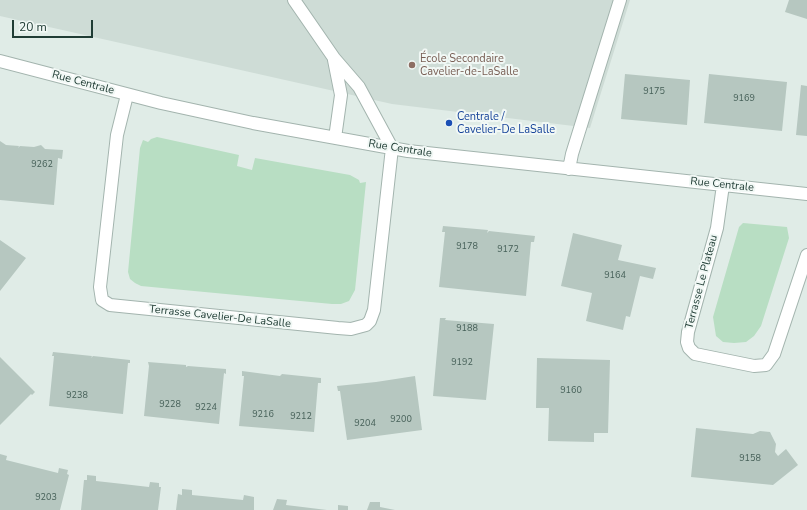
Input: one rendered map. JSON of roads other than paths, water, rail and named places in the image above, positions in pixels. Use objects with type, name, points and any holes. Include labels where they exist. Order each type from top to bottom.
[{"type":"street","points":[[294,0],[334,58],[359,87],[392,148]]},
{"type":"street","points":[[569,169],[572,154],[620,0]]},
{"type":"street","points":[[334,58],[341,95],[335,138]]},
{"type":"street","name":"Rue Centrale","points":[[0,61],[127,95],[253,123],[392,148],[430,154],[807,194]]},
{"type":"street","name":"Terrasse Cavelier-De LaSalle","points":[[127,95],[117,135],[100,287],[102,300],[110,306],[345,329],[352,329],[366,325],[370,321],[374,310],[392,148]]},
{"type":"street","name":"Terrasse Le Plateau","points":[[723,185],[717,228],[688,332],[687,342],[689,348],[695,354],[754,366],[766,365],[774,354],[807,255]]},
{"type":"place","name":"École Secondaire Cavelier-de-LaSalle","points":[[412,65]]},
{"type":"place","name":"Centrale / Cavelier-De LaSalle","points":[[449,123]]}]
